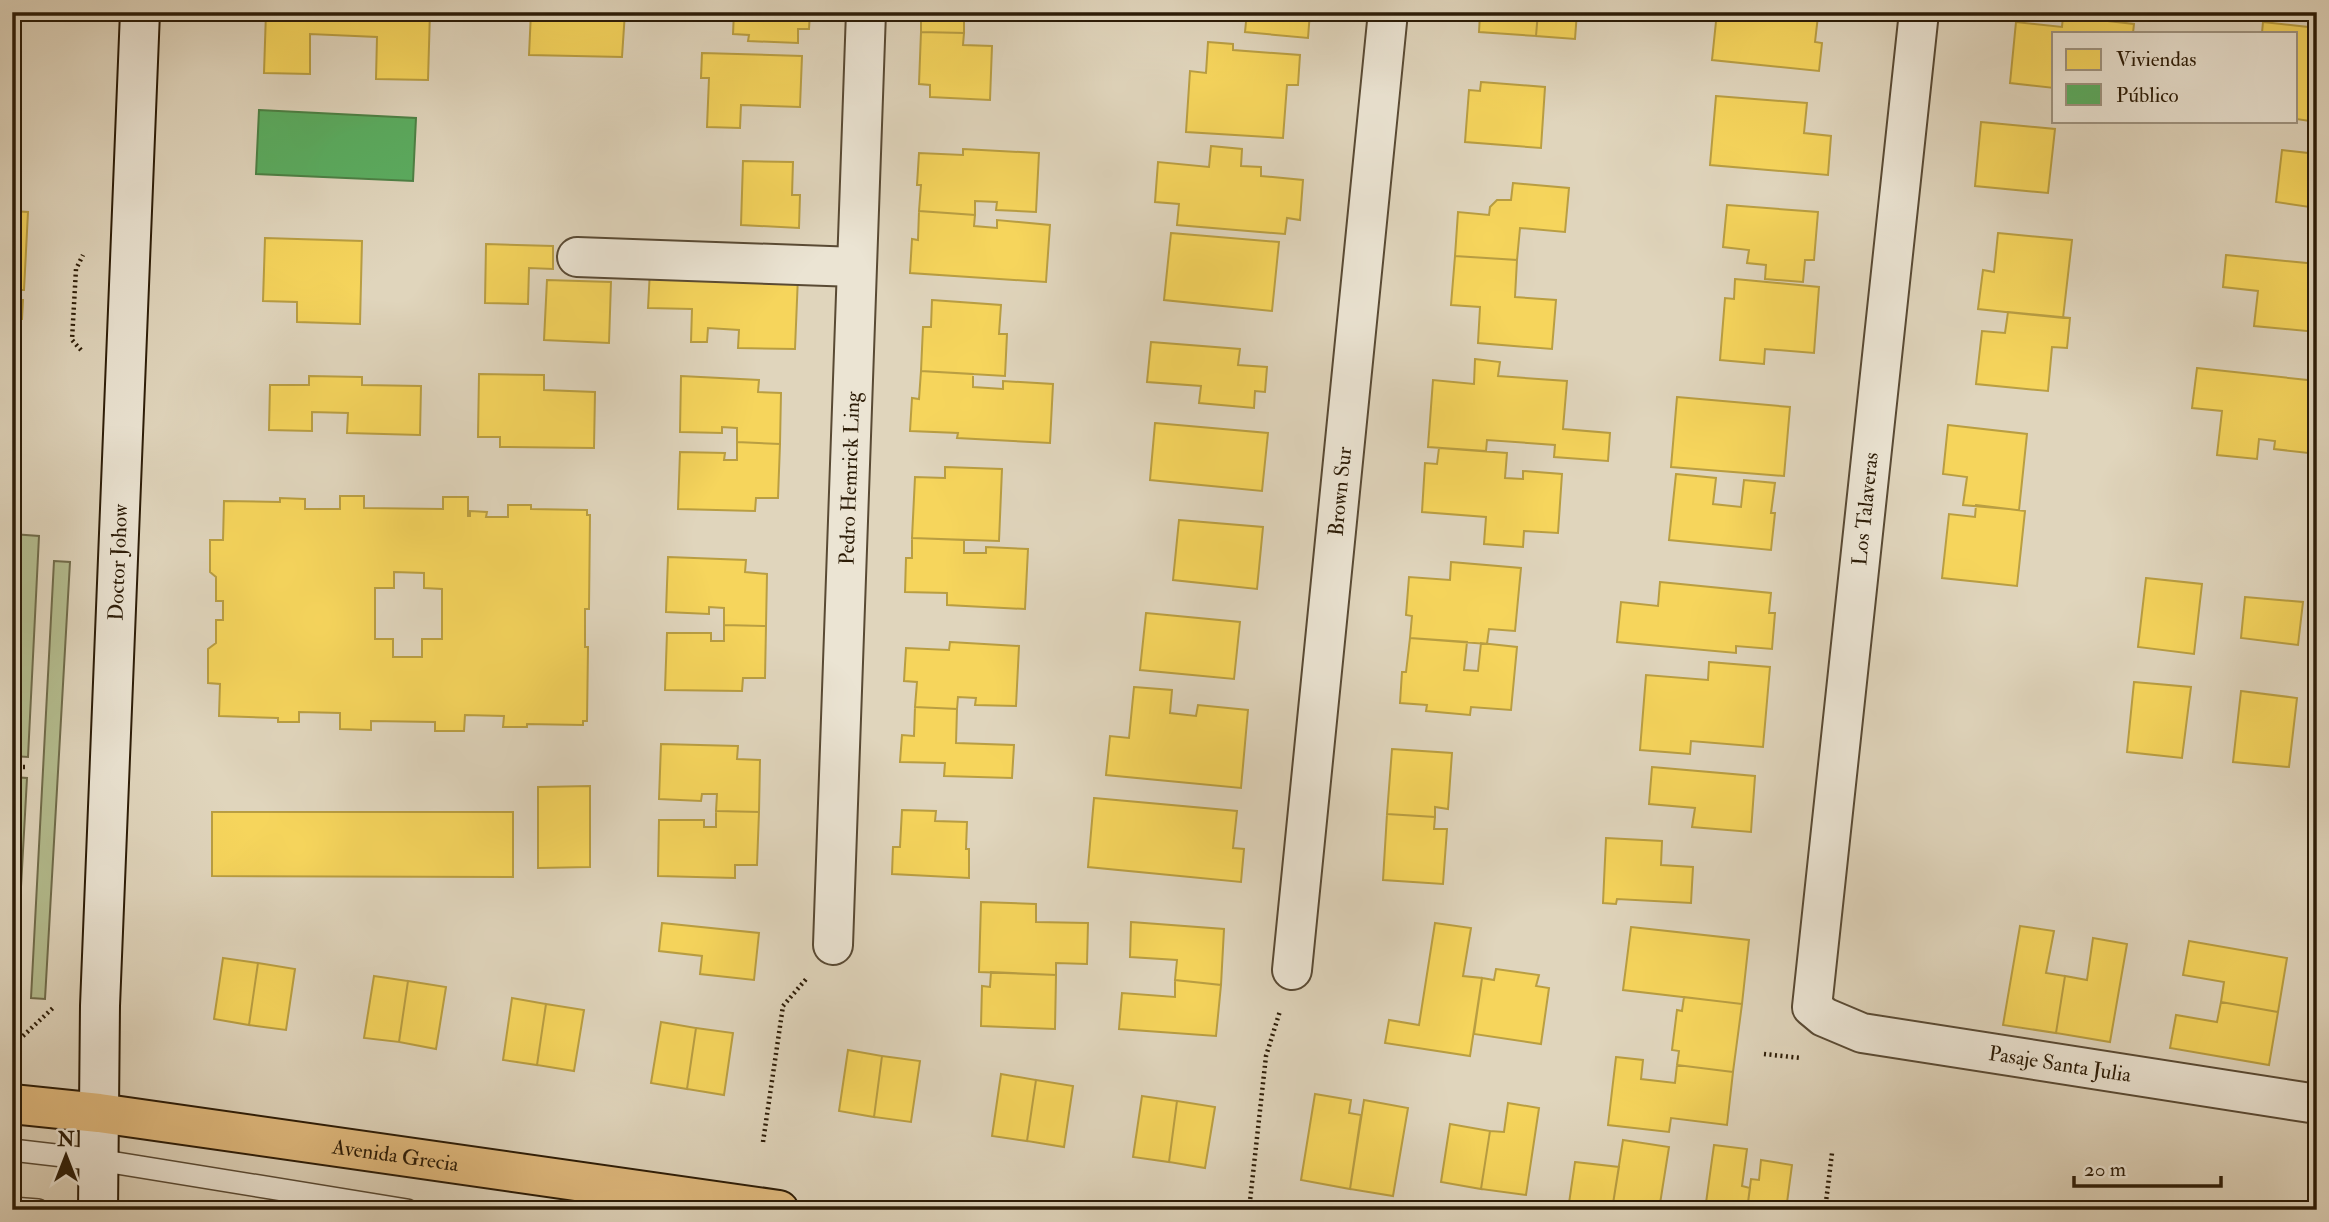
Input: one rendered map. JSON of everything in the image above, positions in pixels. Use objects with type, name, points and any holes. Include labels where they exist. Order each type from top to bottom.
[{"type":"main road","name":"Avenida Grecia","points":[[12,1104],[779,1210]]},
{"type":"street","name":"Doctor Johow","points":[[98,1210],[100,1006],[140,12]]},
{"type":"street","name":"Pedro Hemrick Ling","points":[[833,945],[866,12]]},
{"type":"street","name":"Brown Sur","points":[[1292,970],[1388,12]]},
{"type":"street","name":"Los Talaveras","points":[[1812,1007],[1919,12]]},
{"type":"street","points":[[576,257],[856,267]]},
{"type":"street","name":"Pasaje Santa Julia","points":[[1812,1007],[1824,1017],[1862,1033],[2317,1104]]},
{"type":"lane","points":[[12,1150],[98,1160],[407,1210]]},
{"type":"lane","points":[[12,1208],[38,1210]]},
{"type":"path","points":[[12,767],[27,767]]},
{"type":"path","points":[[763,1142],[783,1006],[811,974],[827,964],[833,945]]},
{"type":"path","points":[[1248,1210],[1266,1056],[1292,970]]},
{"type":"path","points":[[1825,1210],[1832,1153]]},
{"type":"green space","points":[[12,534],[39,536],[28,757],[12,756]]},
{"type":"green space","points":[[54,561],[70,562],[45,999],[31,998]]},
{"type":"green space","points":[[12,777],[27,778],[15,996],[12,998]]},
{"type":"building: Viviendas","points":[[266,12],[430,12],[428,80],[376,79],[377,37],[310,34],[310,74],[264,73]]},
{"type":"building: Viviendas","points":[[531,12],[625,12],[622,57],[529,55]]},
{"type":"building: Viviendas","points":[[734,12],[810,12],[809,29],[798,29],[798,43],[748,41],[749,35],[733,34]]},
{"type":"building: Viviendas","points":[[921,12],[991,12],[990,20],[964,20],[964,33],[921,32]]},
{"type":"building: Viviendas","points":[[1247,12],[1310,12],[1308,38],[1245,32]]},
{"type":"building: Viviendas","points":[[1474,12],[1538,12],[1536,36],[1479,32],[1480,14]]},
{"type":"building: Viviendas","points":[[1538,12],[1577,12],[1575,39],[1536,36]]},
{"type":"building: Viviendas","points":[[1717,12],[1783,12],[1818,16],[1815,42],[1822,43],[1819,71],[1712,60]]},
{"type":"building: Viviendas","points":[[2063,16],[2134,24],[2133,32],[2052,32],[2052,88],[2010,83],[2016,22],[2062,27]]},
{"type":"building: Viviendas","points":[[2263,22],[2317,28],[2314,51],[2317,51],[2317,122],[2298,119],[2298,32],[2262,32]]},
{"type":"building: Viviendas","points":[[921,32],[964,33],[963,45],[992,46],[990,100],[930,97],[930,85],[919,84]]},
{"type":"building: Viviendas","points":[[1208,42],[1233,44],[1233,50],[1300,55],[1298,85],[1287,85],[1283,138],[1186,132],[1190,71],[1206,73]]},
{"type":"building: Viviendas","points":[[702,53],[802,56],[800,107],[741,105],[740,128],[707,127],[709,78],[701,78]]},
{"type":"building: Viviendas","points":[[1481,82],[1545,87],[1541,148],[1465,142],[1469,90],[1480,91]]},
{"type":"building: Viviendas","points":[[1716,96],[1807,103],[1804,133],[1831,136],[1828,175],[1710,165]]},
{"type":"building: Viviendas","points":[[1981,122],[2055,129],[2048,193],[1975,186]]},
{"type":"building: Viviendas","points":[[1211,146],[1242,149],[1241,166],[1261,167],[1261,176],[1303,180],[1300,220],[1287,218],[1285,234],[1177,225],[1179,204],[1155,202],[1158,162],[1209,167]]},
{"type":"building: Viviendas","points":[[963,149],[1039,153],[1036,212],[996,210],[997,202],[975,201],[975,215],[919,211],[919,153],[963,155]]},
{"type":"building: Viviendas","points":[[2282,150],[2317,154],[2317,234],[2308,233],[2310,207],[2276,202]]},
{"type":"building: Viviendas","points":[[743,161],[793,162],[792,195],[800,195],[799,228],[741,225]]},
{"type":"building: Viviendas","points":[[1513,183],[1569,188],[1565,232],[1520,228],[1517,260],[1455,256],[1458,212],[1489,215],[1490,207],[1497,200],[1511,200]]},
{"type":"building: Viviendas","points":[[1727,205],[1818,212],[1814,260],[1805,260],[1803,282],[1765,279],[1766,265],[1747,263],[1749,250],[1723,247]]},
{"type":"building: Viviendas","points":[[12,211],[28,212],[24,290],[20,290],[19,300],[23,300],[22,319],[18,319],[18,329],[12,329]]},
{"type":"building: Viviendas","points":[[919,211],[975,215],[974,226],[997,228],[997,220],[1050,225],[1046,282],[910,273],[912,239],[918,240]]},
{"type":"building: Viviendas","points":[[1171,233],[1279,242],[1272,311],[1164,300]]},
{"type":"building: Viviendas","points":[[1998,233],[2072,240],[2063,318],[1978,309],[1983,270],[1994,272]]},
{"type":"building: Viviendas","points":[[265,238],[362,241],[360,324],[297,322],[297,302],[263,301]]},
{"type":"building: Viviendas","points":[[486,244],[553,246],[553,269],[529,268],[528,304],[485,303]]},
{"type":"building: Viviendas","points":[[2226,255],[2317,264],[2317,332],[2254,326],[2258,291],[2223,287]]},
{"type":"building: Viviendas","points":[[1455,256],[1517,260],[1515,297],[1556,300],[1552,349],[1478,343],[1480,307],[1451,305]]},
{"type":"building: Viviendas","points":[[650,270],[798,276],[795,349],[738,348],[739,330],[708,328],[707,342],[691,342],[692,309],[648,308]]},
{"type":"building: Viviendas","points":[[1735,279],[1819,287],[1814,353],[1765,349],[1764,364],[1720,360],[1725,298],[1734,299]]},
{"type":"building: Viviendas","points":[[547,280],[611,282],[609,343],[544,340]]},
{"type":"building: Viviendas","points":[[932,300],[1001,305],[999,334],[1007,334],[1005,376],[921,371],[923,327],[931,327]]},
{"type":"building: Viviendas","points":[[2008,312],[2070,318],[2067,348],[2052,347],[2048,391],[1976,384],[1982,331],[2005,333]]},
{"type":"building: Viviendas","points":[[1151,342],[1240,349],[1238,365],[1267,367],[1265,392],[1255,391],[1254,408],[1199,403],[1201,386],[1147,382]]},
{"type":"building: Viviendas","points":[[1475,359],[1500,362],[1498,376],[1567,381],[1563,429],[1610,433],[1608,461],[1554,457],[1555,445],[1487,440],[1486,451],[1428,447],[1433,380],[1474,384]]},
{"type":"building: Viviendas","points":[[2197,368],[2317,381],[2317,454],[2274,449],[2275,441],[2259,439],[2257,459],[2217,455],[2222,411],[2192,408]]},
{"type":"building: Viviendas","points":[[921,371],[973,374],[973,387],[1003,389],[1003,381],[1053,384],[1050,443],[957,438],[958,433],[910,431],[912,398],[919,399]]},
{"type":"building: Viviendas","points":[[479,374],[544,375],[544,390],[595,392],[594,448],[500,447],[500,437],[478,437]]},
{"type":"building: Viviendas","points":[[309,376],[362,377],[362,385],[421,386],[420,435],[347,433],[348,413],[312,412],[312,431],[269,430],[270,385],[309,385]]},
{"type":"building: Viviendas","points":[[681,376],[759,380],[758,392],[781,393],[780,444],[737,442],[737,428],[722,427],[722,433],[680,432]]},
{"type":"building: Viviendas","points":[[1677,397],[1790,407],[1784,476],[1671,467]]},
{"type":"building: Viviendas","points":[[1155,423],[1268,433],[1262,491],[1150,480]]},
{"type":"building: Viviendas","points":[[1948,425],[2027,434],[2019,510],[1963,505],[1967,477],[1943,474]]},
{"type":"building: Viviendas","points":[[737,442],[780,444],[778,498],[756,498],[755,511],[678,509],[680,452],[725,453],[724,460],[737,460]]},
{"type":"building: Viviendas","points":[[1439,448],[1507,453],[1505,478],[1523,479],[1523,471],[1562,474],[1558,533],[1524,531],[1523,547],[1484,544],[1486,517],[1422,512],[1425,463],[1437,464]]},
{"type":"building: Viviendas","points":[[945,467],[1002,469],[999,541],[912,538],[915,477],[945,478]]},
{"type":"building: Viviendas","points":[[1676,474],[1716,478],[1713,504],[1741,507],[1744,480],[1775,483],[1771,513],[1775,513],[1771,550],[1669,540]]},
{"type":"building: Viviendas","points":[[340,496],[364,496],[364,508],[443,509],[443,497],[468,497],[468,516],[470,511],[487,512],[486,517],[508,517],[508,505],[531,505],[531,509],[587,510],[587,515],[590,515],[589,609],[585,609],[585,647],[588,647],[587,721],[583,721],[583,725],[527,724],[527,727],[503,727],[504,716],[465,715],[464,731],[435,731],[435,722],[371,721],[371,730],[340,729],[340,713],[299,712],[299,722],[278,722],[278,718],[219,716],[220,684],[208,683],[208,649],[216,643],[216,620],[223,620],[223,601],[216,601],[216,577],[210,572],[210,540],[223,540],[224,501],[280,502],[280,498],[305,499],[305,509],[340,509]],"holes":[[[394,572],[424,573],[424,588],[442,589],[442,639],[422,639],[422,657],[393,657],[393,639],[375,639],[375,588],[394,588]]]},
{"type":"building: Viviendas","points":[[1976,505],[2025,511],[2017,586],[1942,578],[1949,514],[1975,517]]},
{"type":"building: Viviendas","points":[[1179,520],[1263,527],[1257,589],[1173,580]]},
{"type":"building: Viviendas","points":[[912,538],[964,540],[964,553],[986,553],[986,547],[1028,549],[1025,609],[947,605],[947,593],[905,592],[906,558],[912,558]]},
{"type":"building: Viviendas","points":[[668,557],[746,560],[745,572],[767,574],[766,626],[724,625],[724,608],[709,607],[709,614],[666,612]]},
{"type":"building: Viviendas","points":[[1451,562],[1521,568],[1515,631],[1489,629],[1487,644],[1410,638],[1412,616],[1406,615],[1409,577],[1450,580]]},
{"type":"building: Viviendas","points":[[2146,578],[2202,584],[2194,654],[2138,647]]},
{"type":"building: Viviendas","points":[[1660,582],[1771,593],[1769,613],[1775,613],[1772,649],[1736,646],[1736,653],[1617,642],[1621,602],[1658,606]]},
{"type":"building: Viviendas","points":[[2245,597],[2303,602],[2298,645],[2241,638]]},
{"type":"building: Viviendas","points":[[1146,613],[1240,622],[1234,679],[1140,670]]},
{"type":"building: Viviendas","points":[[724,625],[766,626],[765,678],[743,678],[742,691],[665,690],[667,633],[711,633],[711,641],[724,641]]},
{"type":"building: Viviendas","points":[[1410,638],[1467,642],[1464,670],[1478,671],[1481,643],[1517,647],[1511,710],[1471,707],[1470,715],[1426,711],[1427,705],[1400,703],[1402,672],[1406,672]]},
{"type":"building: Viviendas","points":[[950,642],[1019,646],[1016,706],[975,705],[976,698],[958,697],[957,709],[915,707],[917,682],[904,681],[906,648],[949,650]]},
{"type":"building: Viviendas","points":[[1709,662],[1770,667],[1763,747],[1691,741],[1690,754],[1640,750],[1646,675],[1708,680]]},
{"type":"building: Viviendas","points":[[2134,682],[2191,687],[2182,758],[2127,752]]},
{"type":"building: Viviendas","points":[[1134,687],[1172,690],[1170,713],[1196,716],[1198,705],[1248,710],[1241,788],[1106,775],[1110,736],[1129,738]]},
{"type":"building: Viviendas","points":[[2241,691],[2297,698],[2289,767],[2233,762]]},
{"type":"building: Viviendas","points":[[915,707],[957,709],[956,743],[1014,745],[1012,778],[944,776],[945,763],[900,762],[902,735],[914,736]]},
{"type":"building: Viviendas","points":[[661,744],[738,746],[737,759],[760,760],[759,812],[716,811],[717,794],[702,794],[701,801],[659,799]]},
{"type":"building: Viviendas","points":[[1392,749],[1452,753],[1448,809],[1435,807],[1435,817],[1387,814]]},
{"type":"building: Viviendas","points":[[1652,767],[1755,776],[1751,832],[1692,827],[1695,808],[1649,804]]},
{"type":"building: Viviendas","points":[[590,786],[590,867],[538,868],[538,787]]},
{"type":"building: Viviendas","points":[[1094,798],[1237,811],[1233,848],[1244,849],[1241,882],[1088,867]]},
{"type":"building: Viviendas","points":[[902,810],[936,811],[935,821],[967,822],[969,878],[892,874],[893,847],[900,847]]},
{"type":"building: Viviendas","points":[[716,811],[759,812],[757,865],[735,865],[735,878],[658,876],[659,820],[704,820],[704,827],[716,827]]},
{"type":"building: Viviendas","points":[[212,812],[513,812],[513,877],[212,876]]},
{"type":"building: Viviendas","points":[[1387,814],[1435,817],[1434,829],[1447,829],[1443,884],[1383,880]]},
{"type":"building: Viviendas","points":[[1606,838],[1662,841],[1661,865],[1693,867],[1691,903],[1617,899],[1616,904],[1603,903]]},
{"type":"building: Viviendas","points":[[981,902],[1036,904],[1036,922],[1088,923],[1087,964],[1056,963],[1056,975],[979,972]]},
{"type":"building: Viviendas","points":[[1131,922],[1224,929],[1221,985],[1175,980],[1177,960],[1130,957]]},
{"type":"building: Viviendas","points":[[662,923],[759,933],[754,980],[700,974],[702,956],[659,951]]},
{"type":"building: Viviendas","points":[[1435,923],[1471,928],[1463,976],[1482,978],[1470,1056],[1385,1043],[1389,1020],[1419,1025]]},
{"type":"building: Viviendas","points":[[2020,926],[2054,931],[2046,973],[2065,976],[2056,1033],[2003,1025]]},
{"type":"building: Viviendas","points":[[1631,927],[1749,940],[1742,1004],[1623,990]]},
{"type":"building: Viviendas","points":[[2093,938],[2127,944],[2110,1042],[2056,1033],[2065,976],[2087,980]]},
{"type":"building: Viviendas","points":[[2189,941],[2287,958],[2278,1012],[2221,1002],[2224,982],[2183,975]]},
{"type":"building: Viviendas","points":[[223,958],[258,963],[249,1025],[214,1019]]},
{"type":"building: Viviendas","points":[[258,963],[295,969],[286,1030],[249,1025]]},
{"type":"building: Viviendas","points":[[1496,969],[1539,975],[1536,986],[1549,988],[1541,1044],[1474,1034],[1482,978],[1494,980]]},
{"type":"building: Viviendas","points":[[991,972],[1056,975],[1055,1029],[981,1026],[982,986],[990,987]]},
{"type":"building: Viviendas","points":[[374,976],[408,981],[399,1042],[364,1038]]},
{"type":"building: Viviendas","points":[[1175,980],[1221,985],[1216,1036],[1119,1029],[1122,993],[1175,997]]},
{"type":"building: Viviendas","points":[[408,981],[446,987],[436,1049],[399,1042]]},
{"type":"building: Viviendas","points":[[1684,997],[1742,1004],[1733,1072],[1677,1065],[1679,1051],[1672,1050],[1677,1010],[1682,1011]]},
{"type":"building: Viviendas","points":[[512,998],[546,1004],[537,1065],[503,1060]]},
{"type":"building: Viviendas","points":[[2221,1002],[2278,1012],[2269,1065],[2170,1048],[2176,1015],[2217,1022]]},
{"type":"building: Viviendas","points":[[546,1004],[584,1010],[574,1071],[537,1065]]},
{"type":"building: Viviendas","points":[[661,1022],[696,1028],[687,1089],[651,1083]]},
{"type":"building: Viviendas","points":[[696,1028],[733,1033],[724,1095],[687,1089]]},
{"type":"building: Viviendas","points":[[848,1050],[882,1056],[874,1117],[839,1111]]},
{"type":"building: Viviendas","points":[[882,1056],[920,1061],[911,1122],[874,1117]]},
{"type":"building: Viviendas","points":[[1616,1057],[1643,1060],[1641,1079],[1675,1083],[1677,1065],[1733,1072],[1727,1125],[1671,1118],[1669,1132],[1608,1125]]},
{"type":"building: Viviendas","points":[[1001,1074],[1036,1080],[1027,1141],[992,1136]]},
{"type":"building: Viviendas","points":[[1036,1080],[1073,1086],[1064,1147],[1027,1141]]},
{"type":"building: Viviendas","points":[[1315,1094],[1351,1100],[1349,1113],[1361,1115],[1350,1189],[1301,1180]]},
{"type":"building: Viviendas","points":[[1142,1096],[1177,1101],[1169,1162],[1133,1157]]},
{"type":"building: Viviendas","points":[[1364,1100],[1408,1108],[1393,1196],[1350,1189]]},
{"type":"building: Viviendas","points":[[1177,1101],[1215,1107],[1205,1168],[1169,1162]]},
{"type":"building: Viviendas","points":[[1508,1103],[1539,1108],[1526,1195],[1481,1189],[1490,1131],[1504,1132]]},
{"type":"building: Viviendas","points":[[1450,1124],[1490,1131],[1481,1189],[1441,1182]]},
{"type":"building: Viviendas","points":[[1623,1140],[1669,1147],[1659,1210],[1612,1210]]},
{"type":"building: Viviendas","points":[[1714,1145],[1747,1149],[1742,1186],[1750,1188],[1747,1210],[1705,1210]]},
{"type":"building: Viviendas","points":[[1761,1160],[1792,1165],[1786,1210],[1747,1210],[1751,1179],[1759,1180]]},
{"type":"building: Viviendas","points":[[1575,1162],[1619,1167],[1612,1210],[1568,1210]]},
{"type":"building: Público","points":[[259,110],[416,118],[413,181],[256,174]]}]
